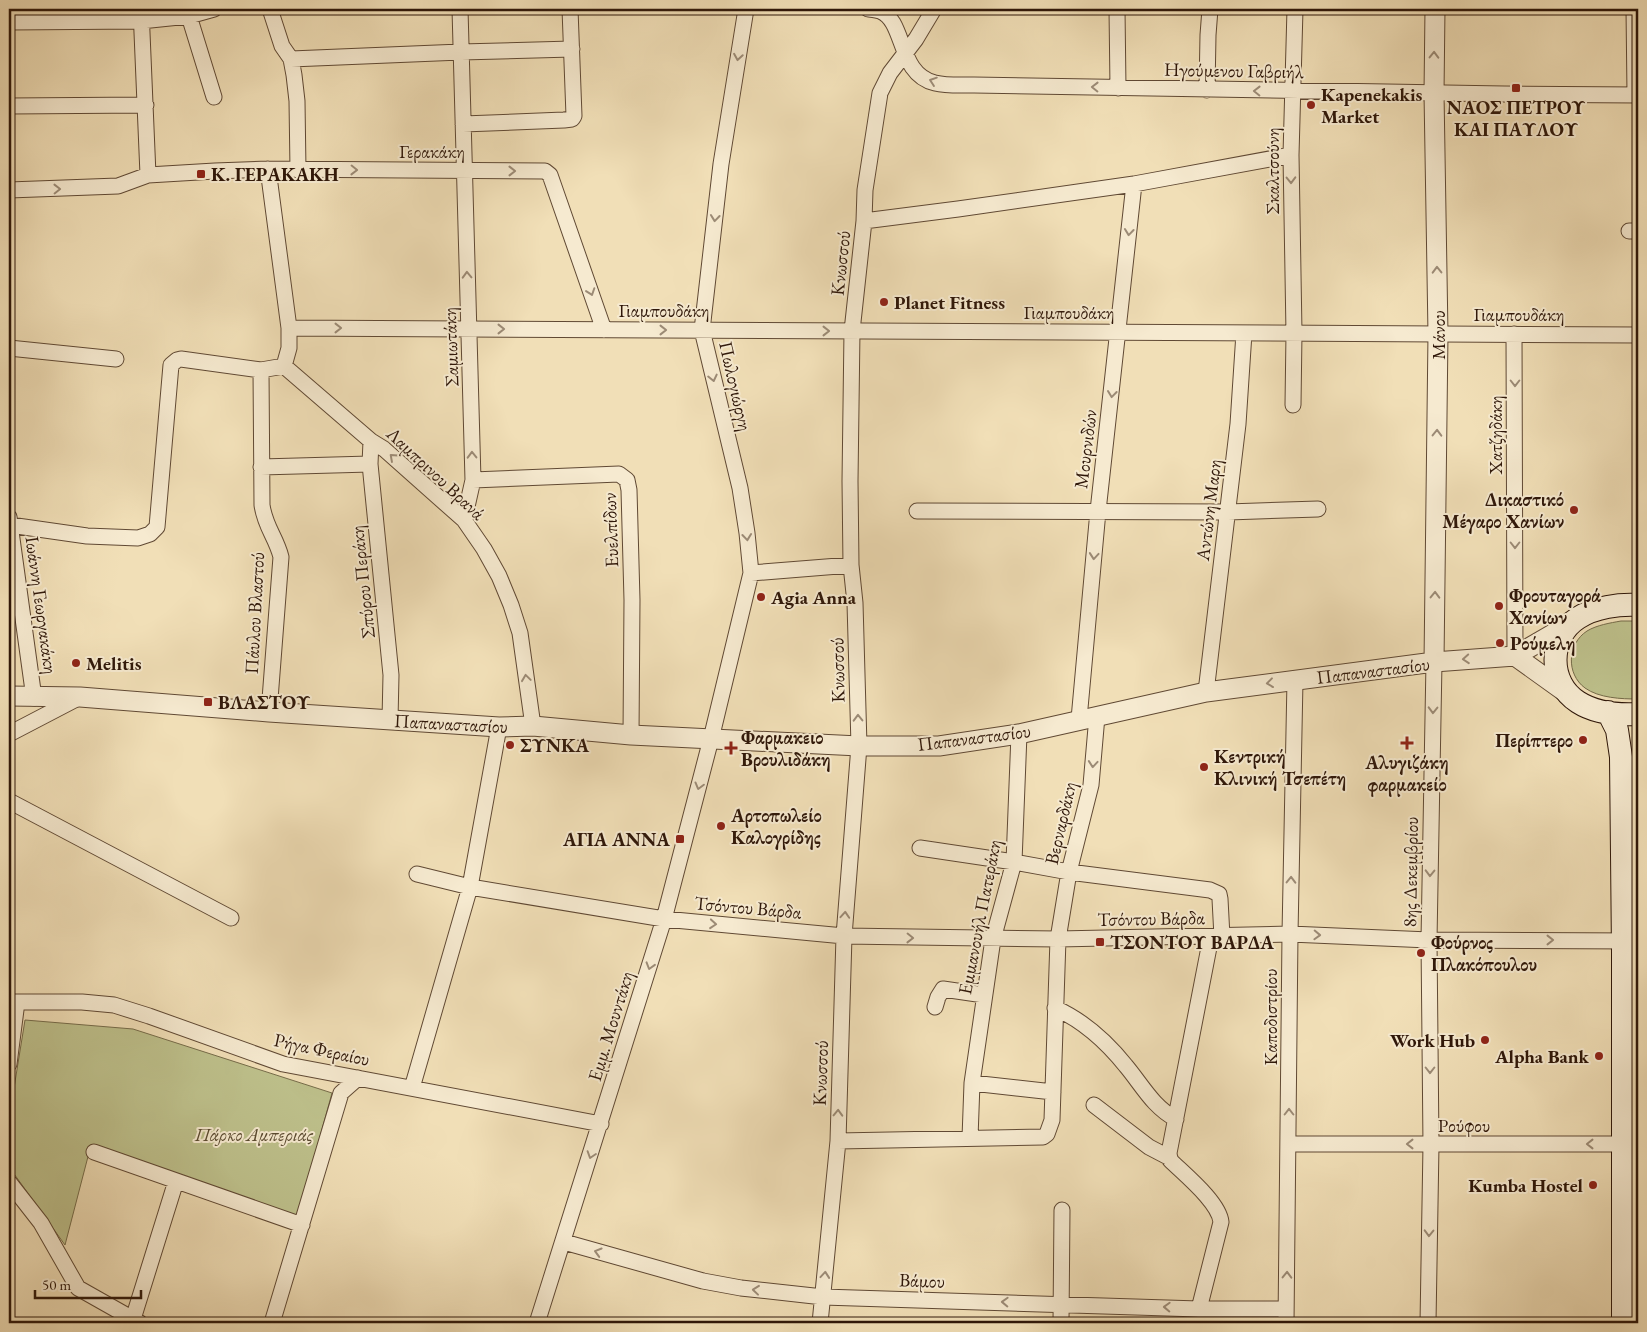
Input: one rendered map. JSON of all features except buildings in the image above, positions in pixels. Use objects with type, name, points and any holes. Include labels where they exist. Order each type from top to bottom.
[{"type":"main road","points":[[1638,605],[1604,608],[1579,617],[1563,633],[1555,655],[1555,666],[1558,676],[1568,694],[1586,706],[1608,712],[1638,714]]},
{"type":"main road","points":[[1608,712],[1617,730],[1621,757],[1631,941],[1631,1144],[1622,1323]]},
{"type":"street","points":[[9,22],[141,15],[189,16],[214,9]]},
{"type":"street","points":[[270,9],[282,46],[291,59],[294,75],[297,101],[298,170]]},
{"type":"street","name":"Σαμιωτάκη","points":[[460,9],[473,480],[464,520]]},
{"type":"street","points":[[463,124],[570,120],[574,116],[570,9]]},
{"type":"street","name":"Πωλογιώργη","points":[[711,738],[751,573],[740,488],[702,330],[721,164],[746,9]]},
{"type":"street","name":"Ηγούμενου Γαβριήλ","points":[[868,9],[882,11],[895,26],[909,63],[920,76],[933,83],[974,86],[1207,90],[1636,94]]},
{"type":"street","name":"Κνωσσού","points":[[820,1323],[838,1140],[844,936],[858,746],[855,603],[851,565],[852,331],[864,221],[865,190],[880,93],[890,73],[904,52],[916,39],[934,9]]},
{"type":"street","points":[[1117,9],[1118,88]]},
{"type":"street","points":[[1207,90],[1210,9]]},
{"type":"street","name":"Σκαλτσούνη","points":[[1293,406],[1294,333],[1291,155],[1295,9]]},
{"type":"street","name":"Μάνου","points":[[1434,662],[1438,334],[1434,93],[1435,9]]},
{"type":"street","points":[[1634,9],[1636,94]]},
{"type":"street","points":[[141,15],[148,175]]},
{"type":"street","points":[[189,16],[214,97]]},
{"type":"street","points":[[291,59],[572,49]]},
{"type":"street","points":[[9,106],[146,105]]},
{"type":"street","points":[[864,221],[1134,184],[1291,155]]},
{"type":"street","points":[[10,521],[87,536],[138,538],[150,534],[157,527],[170,368],[174,362],[181,359],[261,370],[284,366],[289,348],[289,328],[268,169]]},
{"type":"street","name":"Γερακάκη","points":[[9,190],[118,186],[148,175],[216,170],[545,171],[550,175],[604,330]]},
{"type":"street","name":"Μουρνιδών","points":[[1088,718],[1098,511],[1134,184]]},
{"type":"street","name":"Γιαμπουδάκη","points":[[289,328],[1638,335]]},
{"type":"street","name":"Αντώνη Μαρη","points":[[1206,692],[1238,424],[1244,333]]},
{"type":"street","name":"Χατζηδάκη","points":[[1514,334],[1515,656]]},
{"type":"street","points":[[9,348],[116,359]]},
{"type":"street","name":"Λαμπρινου Βρανά","points":[[284,366],[371,441],[384,449],[464,520],[484,549],[499,576],[511,605],[520,634],[533,726]]},
{"type":"street","name":"Πάυλου Βλαστού","points":[[261,370],[262,505],[268,528],[278,544],[281,557],[268,712]]},
{"type":"street","name":"Σπύρου Περάκη","points":[[371,441],[370,464],[391,675],[390,720]]},
{"type":"street","points":[[261,467],[370,464]]},
{"type":"street","name":"Ευελπίδων","points":[[473,480],[619,474],[627,480],[629,490],[632,600],[632,735]]},
{"type":"street","points":[[917,512],[1228,512],[1318,509]]},
{"type":"street","name":"Ιωάννη Γεωργακάκη","points":[[10,521],[34,698]]},
{"type":"street","points":[[751,573],[851,565]]},
{"type":"street","name":"Παπαναστασίου","points":[[9,696],[34,698],[80,697],[390,720],[533,726],[632,735],[858,746],[939,746],[1019,734],[1206,692],[1434,662],[1515,656],[1570,624]]},
{"type":"street","points":[[1515,656],[1568,694]]},
{"type":"street","name":"8ης Δεκεμβρίου","points":[[1428,1323],[1431,1145],[1429,940],[1434,662]]},
{"type":"street","name":"Καποδιστρίου","points":[[1286,1316],[1294,680]]},
{"type":"street","points":[[9,734],[80,697]]},
{"type":"street","name":"Βερναρδάκη","points":[[970,1138],[1044,1137],[1052,1120],[1054,1008],[1058,939],[1069,872],[1091,785],[1088,718]]},
{"type":"street","points":[[412,1088],[470,887],[500,726]]},
{"type":"street","name":"Εμμανουήλ Πατεράκη","points":[[970,1138],[972,1083],[984,995],[993,939],[1014,862],[1019,734]]},
{"type":"street","name":"Εμμ. Μουντάκη","points":[[537,1323],[664,920],[711,738]]},
{"type":"street","points":[[9,801],[231,918]]},
{"type":"street","points":[[920,848],[1069,872],[1210,890],[1219,894],[1216,937],[1169,1153],[1170,1160],[1211,1201],[1221,1216],[1199,1309]]},
{"type":"street","name":"Τσόντου Βάρδα","points":[[417,874],[470,887],[664,920],[844,936],[1058,939],[1290,934],[1429,940],[1631,941]]},
{"type":"street","points":[[935,1007],[943,989],[948,988],[984,995]]},
{"type":"street","points":[[9,1064],[13,1002]]},
{"type":"street","name":"Ρήγα Φεραίου","points":[[13,1002],[82,1002],[114,1005],[283,1064],[601,1124]]},
{"type":"street","points":[[1054,1008],[1072,1016],[1108,1045],[1143,1090],[1164,1113],[1176,1119]]},
{"type":"street","points":[[272,1323],[341,1093],[358,1078]]},
{"type":"street","points":[[972,1083],[1053,1092]]},
{"type":"street","points":[[1094,1105],[1150,1147],[1170,1158]]},
{"type":"street","points":[[838,1140],[970,1138]]},
{"type":"street","name":"Ρούφου","points":[[1289,1144],[1631,1144]]},
{"type":"street","points":[[94,1152],[302,1224]]},
{"type":"street","points":[[9,1182],[41,1223],[78,1288],[137,1321],[176,1181]]},
{"type":"street","points":[[1061,1323],[1062,1210]]},
{"type":"street","name":"Βάμου","points":[[564,1242],[703,1281],[741,1288],[823,1297],[1060,1303],[1199,1309],[1286,1316]]},
{"type":"green space","points":[[1621,621],[1638,621],[1638,699],[1625,699],[1597,694],[1585,688],[1579,682],[1574,675],[1572,667],[1573,651],[1580,637],[1595,627]]},
{"type":"green space","name":"Πάρκο Αμπεριάς","points":[[25,1020],[133,1029],[332,1093],[298,1216],[91,1145],[65,1245],[9,1169],[9,1119]]},
{"type":"place","name":"ΝΑΟΣ ΠΕΤΡΟΥ ΚΑΙ ΠΑΥΛΟΥ","points":[[1516,88]]},
{"type":"place","name":"Kapenekakis Market","points":[[1311,105]]},
{"type":"place","name":"Κ. ΓΕΡΑΚΑΚΗ","points":[[201,174]]},
{"type":"place","name":"Planet Fitness","points":[[884,302]]},
{"type":"place","name":"Δικαστικό Μέγαρο Χανίων","points":[[1574,510]]},
{"type":"place","name":"Agia Anna","points":[[761,597]]},
{"type":"place","name":"Φρουταγορά Χανίων","points":[[1499,606]]},
{"type":"place","name":"Ρούμελη","points":[[1500,643]]},
{"type":"place","name":"Melitis","points":[[76,663]]},
{"type":"place","name":"ΒΛΑΣΤΟΥ","points":[[208,702]]},
{"type":"place","name":"Περίπτερο","points":[[1583,740]]},
{"type":"place","name":"Αλυγιζάκη φαρμακείο","points":[[1407,743]]},
{"type":"place","name":"ΣΥΝΚΑ","points":[[510,745]]},
{"type":"place","name":"Φαρμακειο Βρουλιδάκη","points":[[731,748]]},
{"type":"place","name":"Κεντρική Κλινική Τσεπέτη","points":[[1204,767]]},
{"type":"place","name":"Αρτοπωλείο Καλογρίδης","points":[[721,826]]},
{"type":"place","name":"ΑΓΙΑ ΑΝΝΑ","points":[[680,839]]},
{"type":"place","name":"ΤΣΟΝΤΟΥ ΒΑΡΔΑ","points":[[1100,942]]},
{"type":"place","name":"Φούρνος Πλακόπουλου","points":[[1421,953]]},
{"type":"place","name":"Work Hub","points":[[1485,1040]]},
{"type":"place","name":"Alpha Bank","points":[[1599,1056]]},
{"type":"place","name":"Kumba Hostel","points":[[1593,1185]]}]
